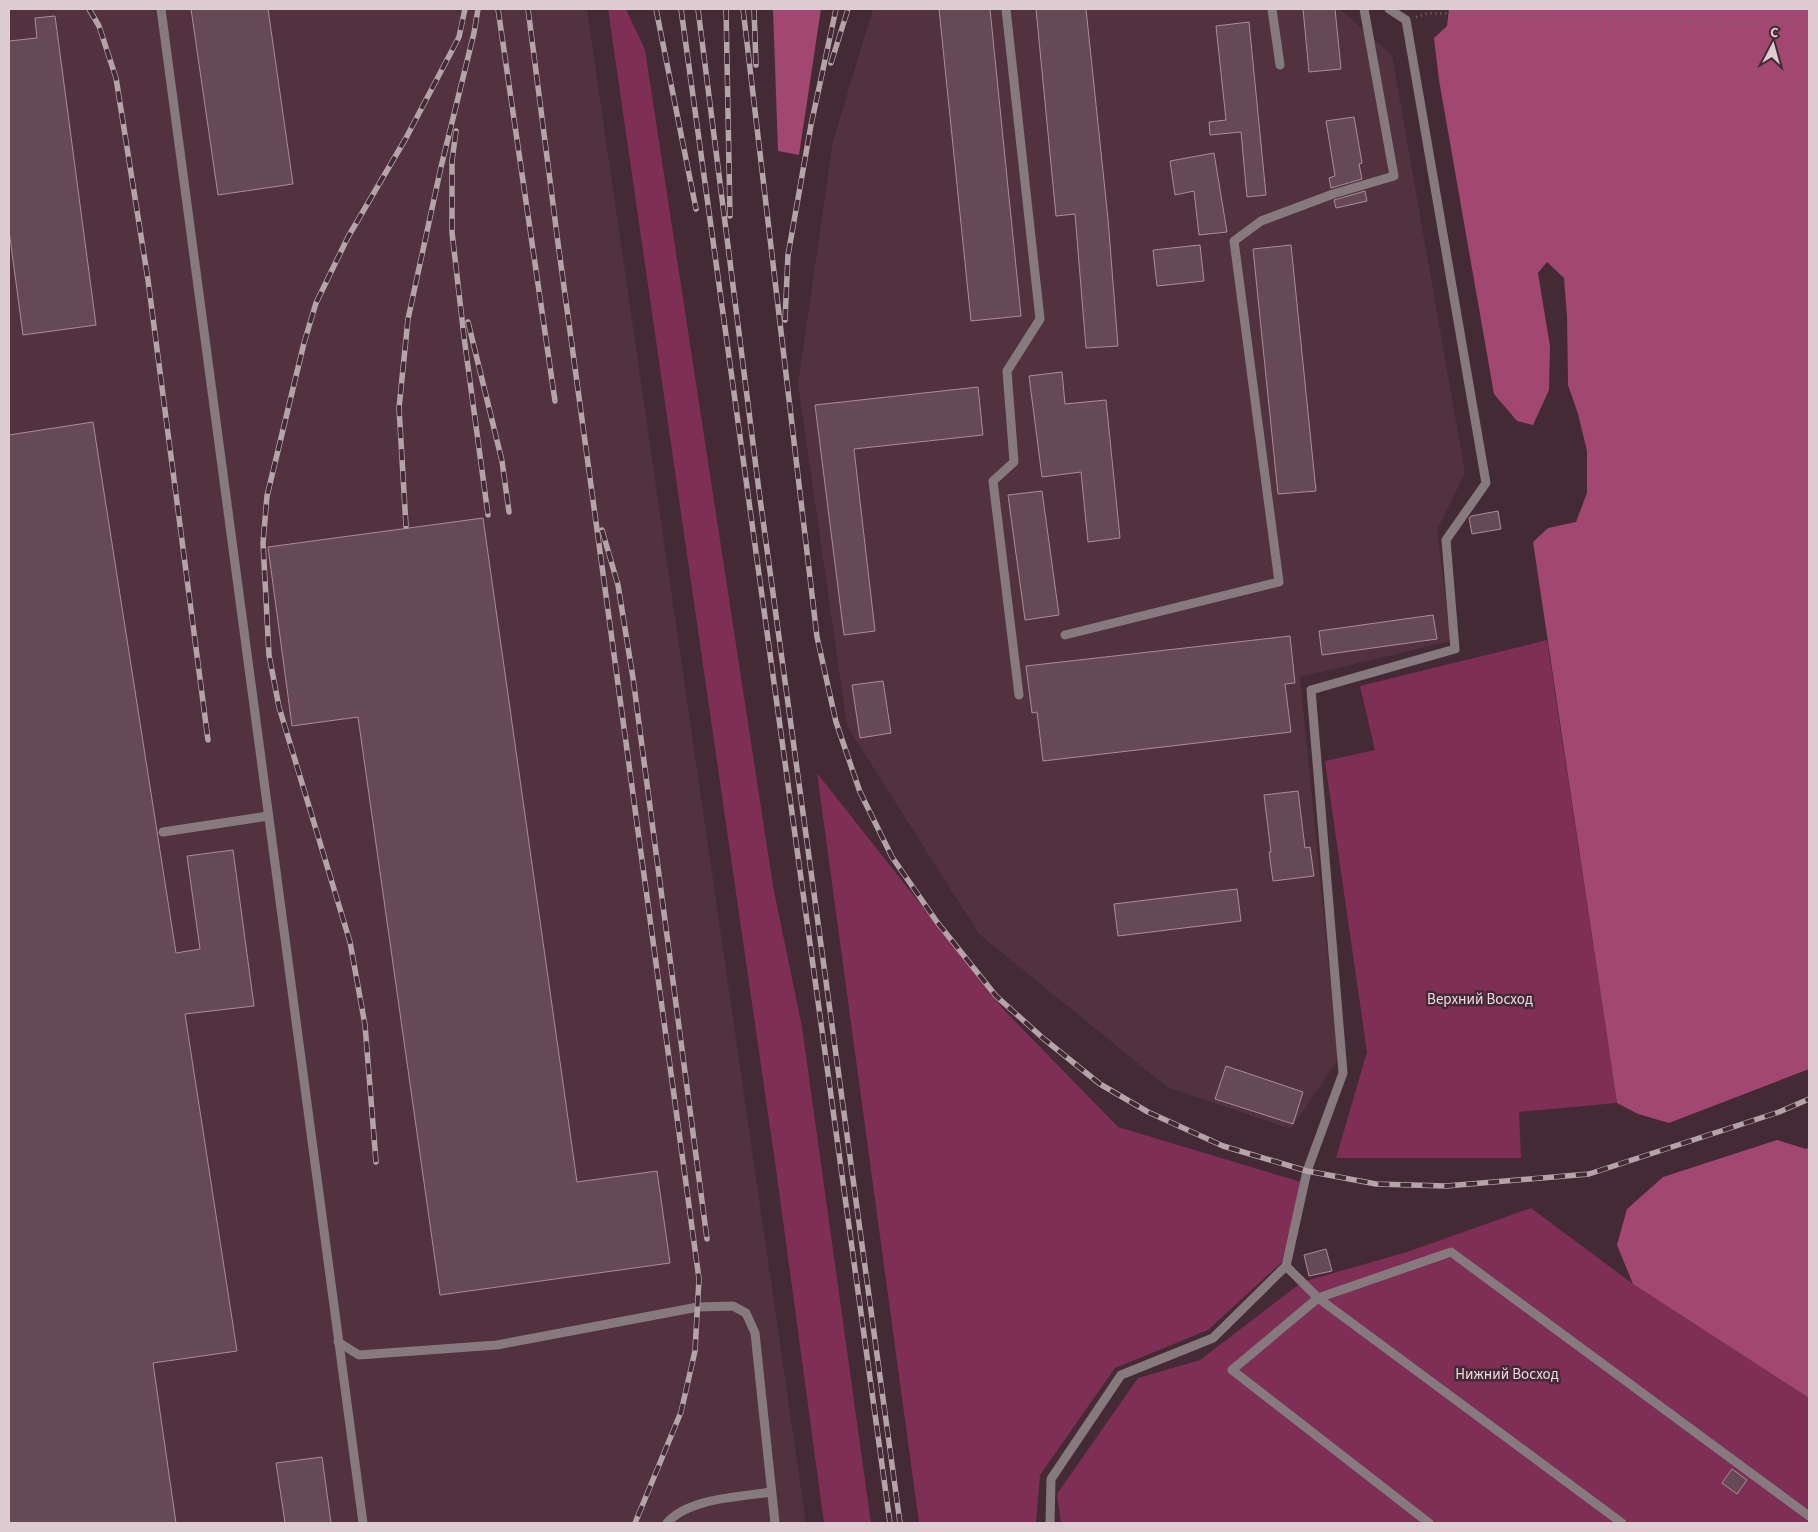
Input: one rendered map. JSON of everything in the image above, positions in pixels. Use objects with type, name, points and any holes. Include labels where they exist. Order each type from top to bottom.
[{"type":"lane","points":[[161,9],[362,1523]]},
{"type":"lane","points":[[1006,9],[1040,319],[1007,371],[1014,462],[993,481],[1019,694]]},
{"type":"lane","points":[[1272,9],[1280,65]]},
{"type":"lane","points":[[1065,635],[1280,582],[1234,241],[1261,220],[1332,194],[1394,176],[1364,9]]},
{"type":"lane","points":[[1050,1523],[1050,1479],[1121,1375],[1213,1338],[1286,1266],[1307,1171],[1343,1073],[1311,690],[1455,649],[1446,540],[1486,483],[1406,20],[1389,9]]},
{"type":"lane","points":[[163,832],[268,816]]},
{"type":"lane","points":[[1429,1523],[1232,1370],[1318,1298],[1451,1252],[1809,1516]]},
{"type":"lane","points":[[1286,1266],[1318,1298],[1622,1523]]},
{"type":"lane","points":[[338,1342],[360,1355],[497,1345],[698,1306],[733,1306],[746,1313],[755,1332],[775,1523]]},
{"type":"lane","points":[[667,1523],[671,1518],[702,1502],[771,1492]]},
{"type":"path","points":[[1406,20],[1428,13],[1809,25]]},
{"type":"shaded area","points":[[9,9],[587,9],[806,1523],[9,1523]]},
{"type":"shaded area","points":[[773,9],[821,9],[799,155],[778,151]]},
{"type":"shaded area","points":[[873,9],[1340,9],[1392,55],[1465,473],[1437,530],[1451,641],[1300,677],[1338,1059],[1291,1129],[1167,1087],[979,934],[847,726],[798,384],[833,141]]},
{"type":"shaded area","points":[[1449,9],[1809,9],[1809,1069],[1669,1123],[1638,1114],[1617,1103],[1533,542],[1548,528],[1576,522],[1587,493],[1587,451],[1578,414],[1568,385],[1567,316],[1564,278],[1547,262],[1538,273],[1550,346],[1549,390],[1533,425],[1517,421],[1494,394],[1439,80],[1434,38],[1447,26]]},
{"type":"shaded area","points":[[1777,1140],[1806,1149],[1809,1147],[1809,1398],[1633,1284],[1617,1245],[1627,1209],[1663,1177]]},
{"type":"green space","points":[[608,9],[626,9],[645,50],[773,886],[802,1027],[871,1523],[824,1523],[776,1169]]},
{"type":"green space","name":"Верхний Восход","points":[[1547,640],[1617,1103],[1519,1112],[1521,1158],[1336,1158],[1367,1052],[1325,761],[1375,750],[1360,686]]},
{"type":"green space","points":[[817,773],[1004,1010],[1118,1127],[1301,1182],[1282,1262],[1208,1330],[1115,1368],[1040,1475],[1036,1523],[919,1523]]},
{"type":"green space","name":"Нижний Восход","points":[[1531,1208],[1633,1284],[1809,1398],[1809,1523],[1061,1523],[1057,1494],[1138,1378],[1200,1360],[1302,1282],[1407,1252]]},
{"type":"building","points":[[191,9],[268,9],[293,184],[218,195]]},
{"type":"building","points":[[939,9],[990,9],[1021,316],[971,321]]},
{"type":"building","points":[[1036,9],[1086,9],[1108,219],[1118,346],[1086,348],[1075,214],[1056,216]]},
{"type":"building","points":[[1303,9],[1335,9],[1341,69],[1309,72]]},
{"type":"building","points":[[55,16],[96,325],[23,335],[9,230],[9,41],[37,38],[35,18]]},
{"type":"building","points":[[1249,22],[1266,195],[1247,197],[1241,132],[1210,135],[1209,122],[1226,120],[1216,26]]},
{"type":"building","points":[[1354,117],[1362,163],[1359,164],[1362,179],[1331,188],[1329,178],[1335,176],[1326,121]]},
{"type":"building","points":[[1214,153],[1227,232],[1199,235],[1194,191],[1175,195],[1170,161]]},
{"type":"building","points":[[1365,191],[1367,201],[1336,208],[1334,200]]},
{"type":"building","points":[[1200,245],[1204,281],[1157,286],[1153,250]]},
{"type":"building","points":[[1291,245],[1316,491],[1278,494],[1253,249]]},
{"type":"building","points":[[1062,372],[1065,404],[1106,400],[1120,538],[1088,542],[1081,472],[1042,477],[1029,376]]},
{"type":"building","points":[[978,387],[983,435],[854,449],[875,631],[844,635],[815,405]]},
{"type":"building","points":[[93,422],[176,953],[200,949],[187,856],[233,850],[254,1006],[185,1014],[237,1351],[153,1363],[176,1523],[9,1523],[9,435]]},
{"type":"building","points":[[1042,491],[1059,615],[1025,620],[1008,495]]},
{"type":"building","points":[[1498,511],[1501,529],[1472,534],[1469,518],[1471,516]]},
{"type":"building","points":[[483,518],[577,1182],[657,1171],[670,1263],[440,1295],[358,717],[292,726],[268,547]]},
{"type":"building","points":[[1433,615],[1437,639],[1322,655],[1319,631]]},
{"type":"building","points":[[1290,636],[1295,683],[1285,684],[1291,732],[1043,761],[1037,712],[1032,713],[1026,666]]},
{"type":"building","points":[[883,681],[891,733],[860,738],[852,685]]},
{"type":"building","points":[[1298,791],[1305,848],[1310,847],[1314,876],[1273,881],[1264,795]]},
{"type":"building","points":[[1237,889],[1241,921],[1118,936],[1114,904]]},
{"type":"building","points":[[1226,1066],[1303,1092],[1293,1124],[1215,1099]]},
{"type":"building","points":[[1326,1249],[1332,1271],[1309,1276],[1304,1255]]},
{"type":"building","points":[[322,1457],[331,1523],[285,1523],[276,1463]]},
{"type":"building","points":[[1732,1469],[1747,1480],[1737,1494],[1722,1483]]},
{"type":"railway","points":[[89,9],[99,26],[116,78],[148,280],[208,740]]},
{"type":"railway","points":[[376,1162],[365,1025],[350,942],[279,707],[269,655],[263,543],[267,496],[304,343],[316,303],[348,237],[406,138],[459,37],[465,9]]},
{"type":"railway","points":[[406,526],[399,408],[408,319],[478,9]]},
{"type":"railway","points":[[498,9],[555,401]]},
{"type":"railway","points":[[528,9],[699,1279],[695,1351],[681,1412],[635,1523]]},
{"type":"railway","points":[[656,9],[696,209]]},
{"type":"railway","points":[[681,9],[890,1523]]},
{"type":"railway","points":[[698,9],[759,491],[900,1523]]},
{"type":"railway","points":[[726,9],[730,216]]},
{"type":"railway","points":[[743,9],[817,637],[836,722],[860,792],[892,857],[937,922],[996,996],[1044,1039],[1100,1084],[1148,1112],[1223,1146],[1307,1171],[1376,1184],[1446,1186],[1589,1174],[1779,1112],[1809,1099]]},
{"type":"railway","points":[[754,9],[756,65]]},
{"type":"railway","points":[[785,320],[788,255],[811,125],[836,9]]},
{"type":"railway","points":[[831,63],[848,9]]},
{"type":"railway","points":[[456,131],[452,161],[452,232],[488,515]]},
{"type":"railway","points":[[468,322],[502,461],[509,512]]},
{"type":"railway","points":[[602,530],[618,585],[633,678],[707,1239]]}]
